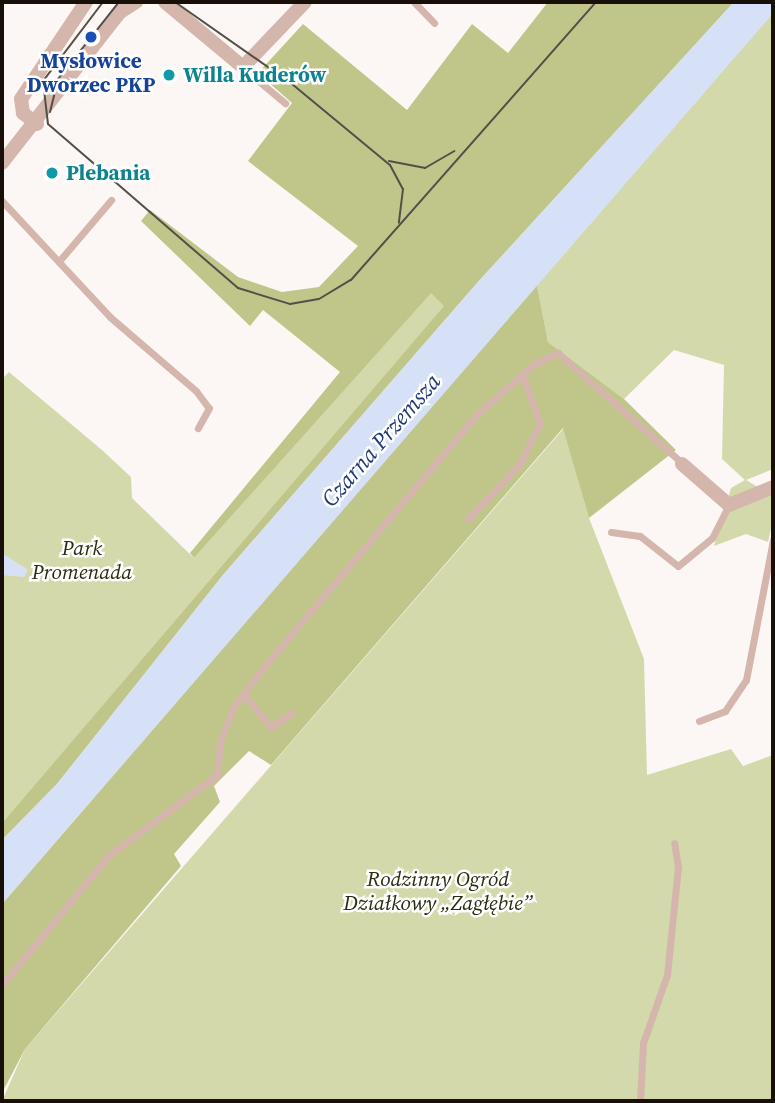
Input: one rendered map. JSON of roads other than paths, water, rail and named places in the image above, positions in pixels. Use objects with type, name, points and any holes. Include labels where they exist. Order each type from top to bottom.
[{"type":"street","points":[[37,124],[23,113],[20,99],[86,2]]},
{"type":"street","points":[[2,163],[37,124],[114,19],[136,2]]},
{"type":"street","points":[[165,2],[243,67],[305,2]]},
{"type":"street","points":[[682,464],[729,505],[773,487]]},
{"type":"lane","points":[[414,2],[433,23]]},
{"type":"lane","points":[[243,67],[285,103]]},
{"type":"lane","points":[[2,201],[60,260],[110,317],[196,391],[209,408],[198,428]]},
{"type":"lane","points":[[60,260],[111,201]]},
{"type":"lane","points":[[2,985],[108,856],[217,775],[220,741],[244,695],[396,506],[476,415],[523,377],[558,353],[682,464]]},
{"type":"lane","points":[[468,519],[519,465],[540,423],[523,377]]},
{"type":"lane","points":[[611,532],[640,536],[678,566],[712,538],[729,505]]},
{"type":"lane","points":[[699,721],[725,711],[746,680],[773,540]]},
{"type":"lane","points":[[244,695],[271,727],[292,713]]},
{"type":"lane","points":[[640,1101],[643,1043],[667,975],[678,867],[674,843]]},
{"type":"water","name":"Czarna Przemsza","points":[[734,2],[773,2],[773,13],[2,904],[2,840],[57,784],[223,575],[478,282]]},
{"type":"water","points":[[2,553],[28,570],[24,577],[2,575]]},
{"type":"tram line","points":[[103,2],[43,81],[48,124],[238,288],[290,304],[319,299],[351,280],[596,2]]},
{"type":"tram line","points":[[50,112],[58,79],[119,2]]},
{"type":"tram line","points":[[175,2],[292,84],[390,165],[403,189],[399,223]]},
{"type":"tram line","points":[[389,161],[425,168],[455,151]]},
{"type":"place","name":"Mysłowice Dworzec PKP","points":[[91,37]]},
{"type":"place","name":"Willa Kuderów","points":[[169,75]]},
{"type":"place","name":"Plebania","points":[[52,173]]},
{"type":"park label","name":"Park Promenada","points":[[82,560]]},
{"type":"park label","name":"Rodzinny Ogród Działkowy „Zagłębie”","points":[[438,891]]}]
